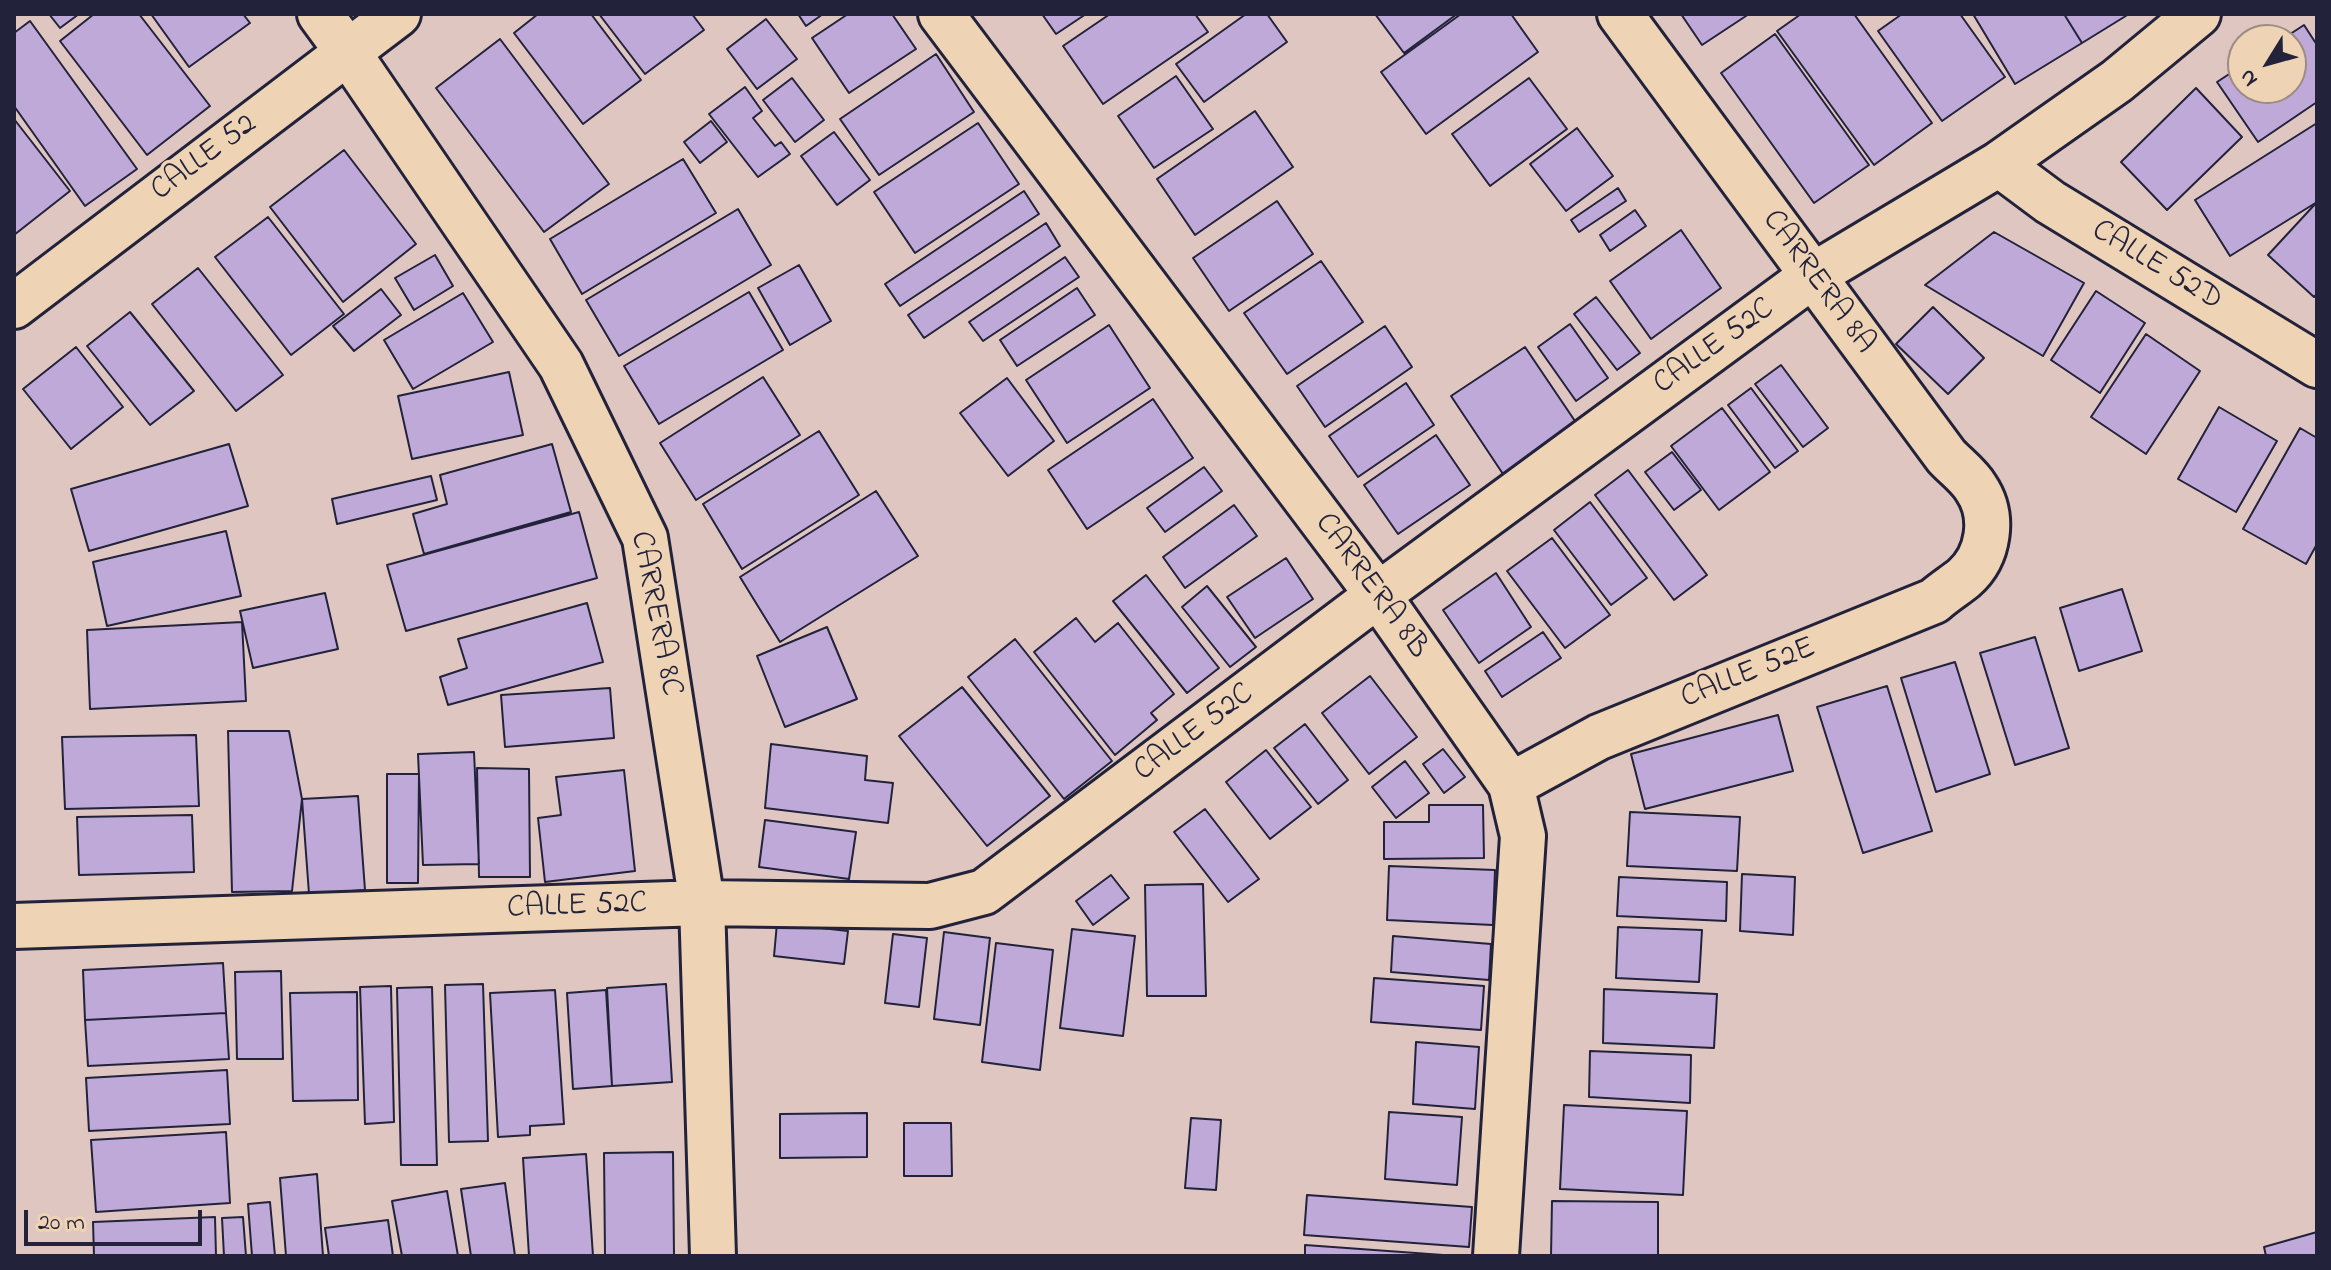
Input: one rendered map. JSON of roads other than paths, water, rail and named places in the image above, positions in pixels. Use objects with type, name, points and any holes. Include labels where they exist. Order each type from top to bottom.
[{"type":"street","name":"CARRERA 8C","points":[[320,14],[561,365],[645,538],[702,903],[713,1256]]},
{"type":"street","name":"CALLE 52","points":[[14,306],[398,14]]},
{"type":"street","name":"CARRERA 8B","points":[[941,14],[1378,595],[1511,785],[1523,836],[1496,1256]]},
{"type":"street","name":"CARRERA 8A","points":[[1620,14],[1946,456],[1976,487],[1988,512],[1988,533],[1980,557]]},
{"type":"street","name":"CALLE 52C","points":[[14,926],[702,903],[930,906],[984,892],[1378,595],[1812,276],[1999,164],[2117,81],[2198,14]]},
{"type":"street","name":"CALLE 52D","points":[[1999,164],[2050,202],[2317,365]]},
{"type":"street","name":"CALLE 52E","points":[[1511,785],[1599,737],[1934,601],[1966,577],[1980,557]]}]
